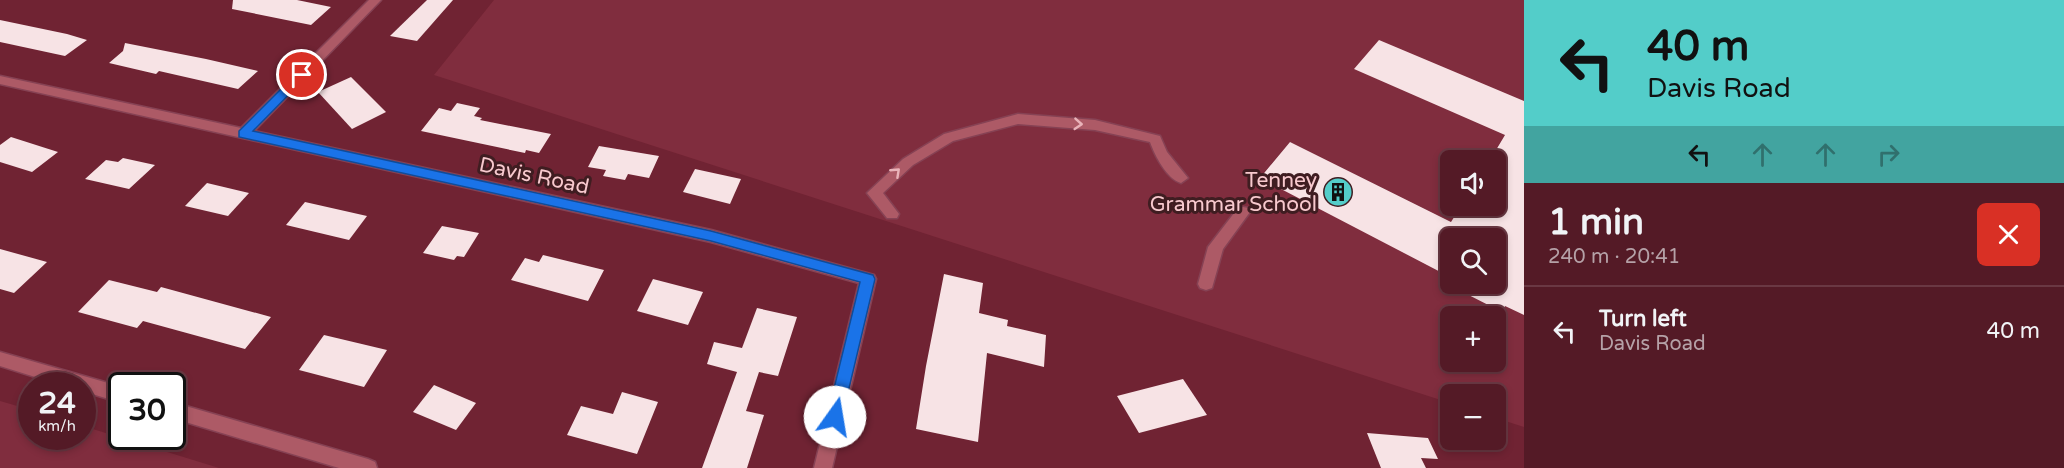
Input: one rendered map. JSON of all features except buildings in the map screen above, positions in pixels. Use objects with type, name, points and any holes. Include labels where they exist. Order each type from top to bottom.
[{"type":"street","points":[[243,134],[375,0]]},
{"type":"street","name":"Davis Road","points":[[0,80],[711,236],[868,279],[823,468]]},
{"type":"street","points":[[892,213],[874,193],[908,162],[949,137],[1018,119],[1095,125],[1155,139],[1161,154],[1181,178]]},
{"type":"street","points":[[1206,284],[1216,247],[1243,212]]},
{"type":"street","points":[[0,359],[108,391]]},
{"type":"street","points":[[186,414],[368,468]]},
{"type":"shaded area","points":[[494,0],[1524,0],[1524,101],[1355,69],[1505,135],[1495,150],[1440,150],[1440,216],[1455,216],[1451,222],[1290,142],[1260,177],[1440,272],[1440,294],[1467,294],[1490,306],[1440,306],[1440,372],[1506,372],[1506,306],[1524,315],[1524,427],[1506,421],[1506,384],[1440,384],[1440,400],[434,75]]},
{"type":"shaded area","points":[[0,401],[18,406],[18,450],[96,450],[96,430],[108,434],[108,450],[161,450],[219,468],[0,468]]},
{"type":"place","name":"Tenney Grammar School","points":[[1338,192]]},
{"type":"route","points":[[302,75],[243,134],[711,236],[868,279],[835,417]]}]
